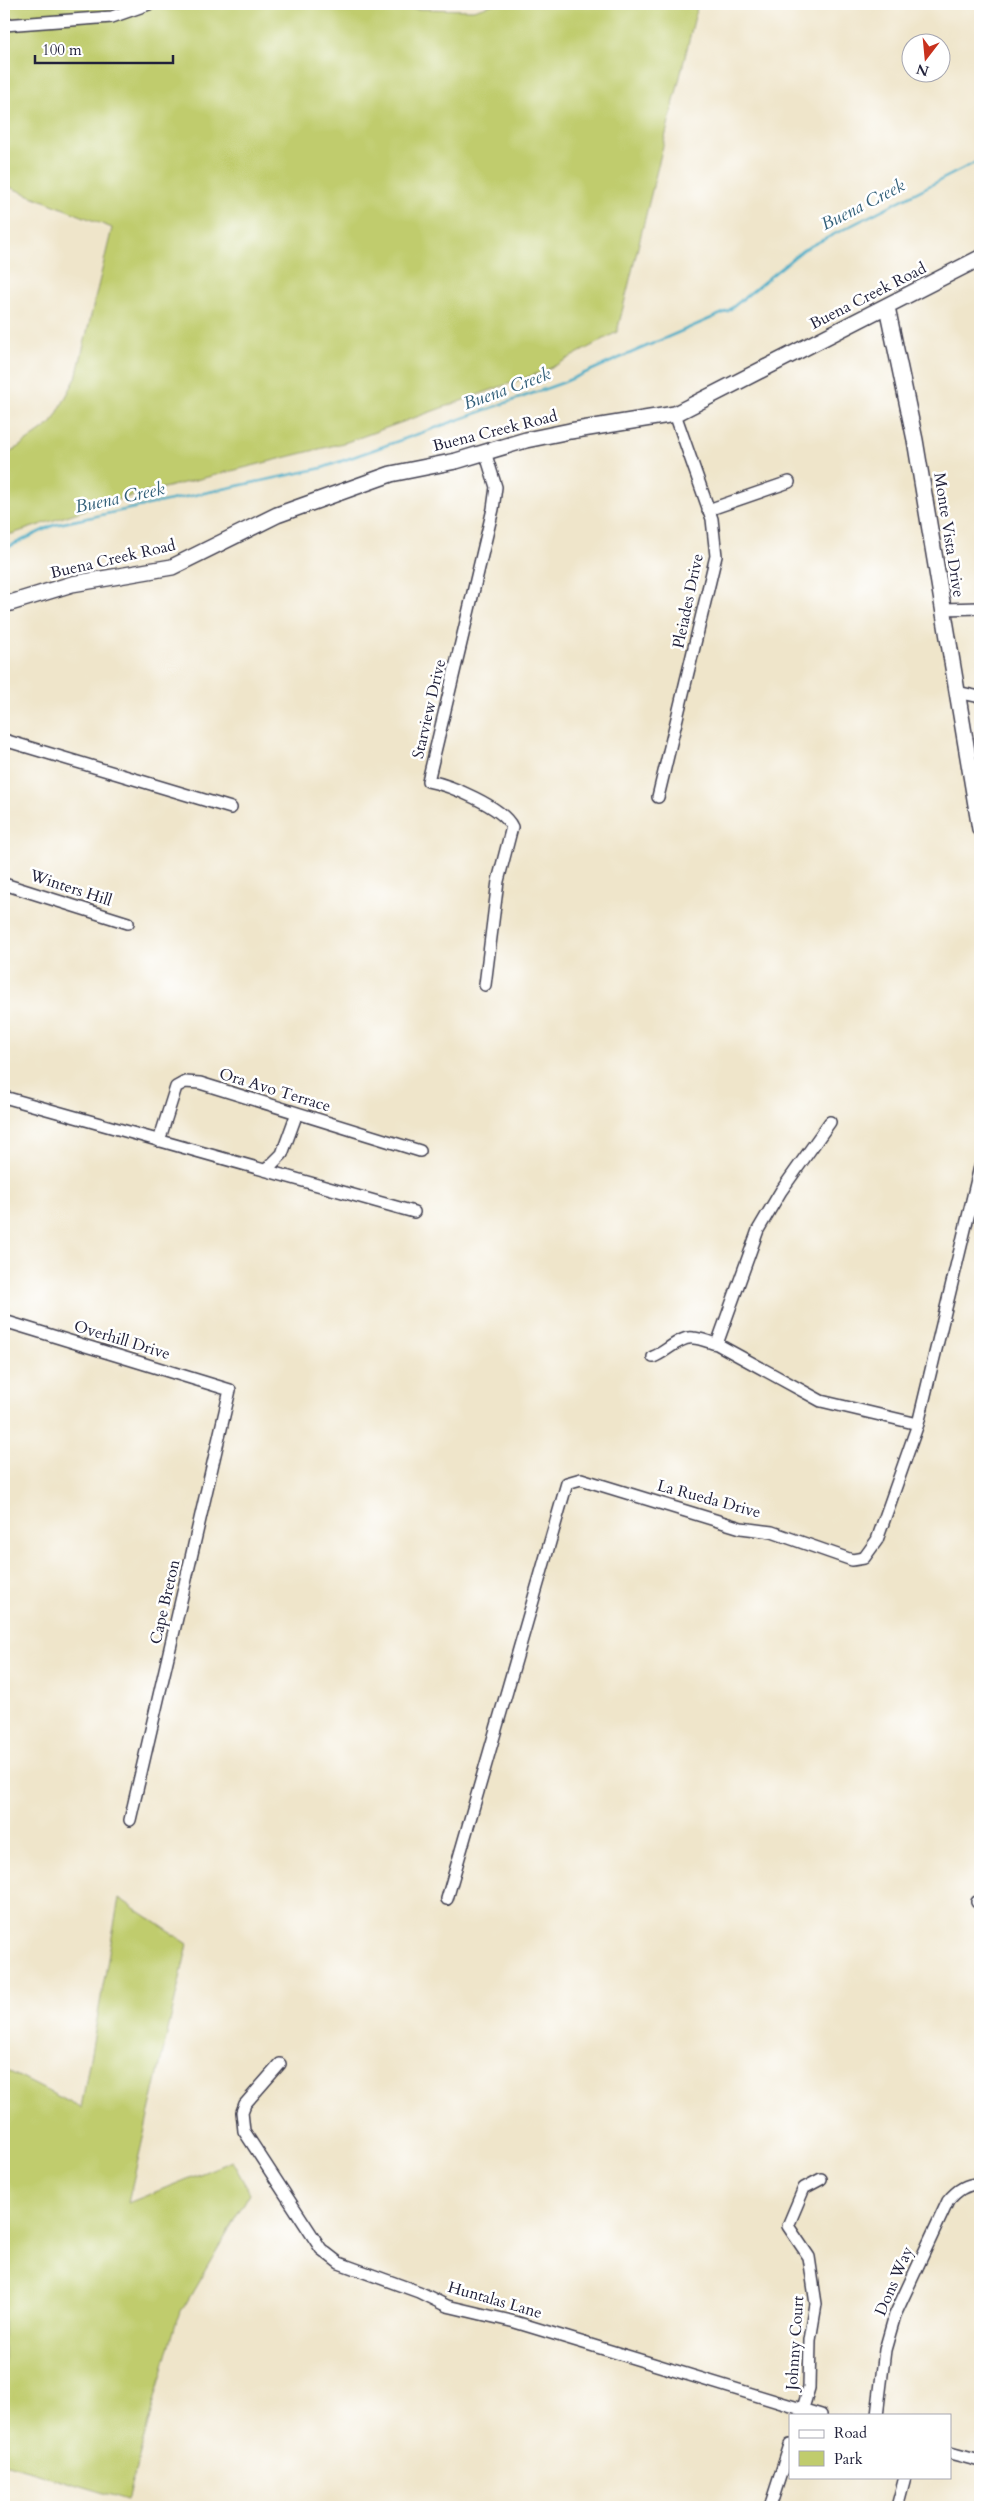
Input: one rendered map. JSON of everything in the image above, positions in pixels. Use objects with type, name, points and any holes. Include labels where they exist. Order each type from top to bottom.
[{"type":"main road","name":"Buena Creek Road","points":[[4,605],[72,584],[172,567],[277,515],[391,474],[456,461],[570,431],[675,414],[980,258]]},
{"type":"main road","name":"Monte Vista Drive","points":[[887,307],[915,440],[980,829]]},
{"type":"street","points":[[4,25],[112,17],[149,4]]},
{"type":"street","name":"Pleiades Drive","points":[[658,797],[714,573],[716,540],[708,510],[675,414]]},
{"type":"street","name":"Starview Drive","points":[[485,452],[496,487],[493,510],[428,780],[447,784],[482,803],[508,818],[512,827],[498,881],[485,985]]},
{"type":"street","points":[[708,510],[788,482]]},
{"type":"street","points":[[943,609],[980,608]]},
{"type":"street","points":[[957,692],[980,697]]},
{"type":"street","points":[[4,740],[231,808]]},
{"type":"street","name":"Winters Hill","points":[[4,884],[128,923]]},
{"type":"street","name":"Ora Avo Terrace","points":[[159,1141],[176,1087],[185,1082],[200,1083],[420,1150]]},
{"type":"street","points":[[4,1097],[414,1212]]},
{"type":"street","points":[[266,1170],[282,1154],[297,1113]]},
{"type":"street","points":[[717,1344],[758,1230],[781,1191],[830,1122]]},
{"type":"street","name":"La Rueda Drive","points":[[447,1899],[567,1483],[581,1479],[741,1528],[772,1532],[858,1561],[864,1558],[877,1540],[918,1424],[980,1167]]},
{"type":"street","name":"Overhill Drive","points":[[4,1321],[230,1390]]},
{"type":"street","points":[[653,1357],[662,1354],[680,1341],[692,1337],[717,1344],[821,1401],[918,1424]]},
{"type":"street","name":"Cape Breton","points":[[130,1820],[230,1390]]},
{"type":"street","name":"Huntalas Lane","points":[[280,2064],[245,2104],[242,2112],[244,2131],[321,2249],[338,2263],[419,2292],[447,2306],[515,2322],[802,2412],[815,2414]]},
{"type":"street","name":"Johnny Court","points":[[802,2412],[809,2388],[810,2340],[816,2316],[816,2292],[809,2257],[788,2226],[804,2188],[821,2178]]},
{"type":"street","name":"Dons Way","points":[[877,2414],[885,2350],[902,2298],[948,2202],[957,2190],[974,2184],[980,2184]]},
{"type":"street","points":[[770,2507],[789,2448]]},
{"type":"street","points":[[952,2454],[980,2461]]},
{"type":"street","points":[[897,2507],[906,2478]]},
{"type":"green space","points":[[4,4],[318,4],[318,7],[473,10],[494,4],[698,4],[617,332],[547,370],[347,442],[112,501],[12,534],[4,534],[4,457],[52,423],[76,378],[112,228],[4,185]]},
{"type":"green space","points":[[119,1898],[188,1944],[128,2203],[232,2161],[250,2193],[177,2319],[127,2500],[4,2463],[4,2069],[81,2108]]},
{"type":"waterway","name":"Buena Creek","points":[[4,549],[54,525],[322,468],[562,383],[728,311],[803,250],[980,160]]}]
